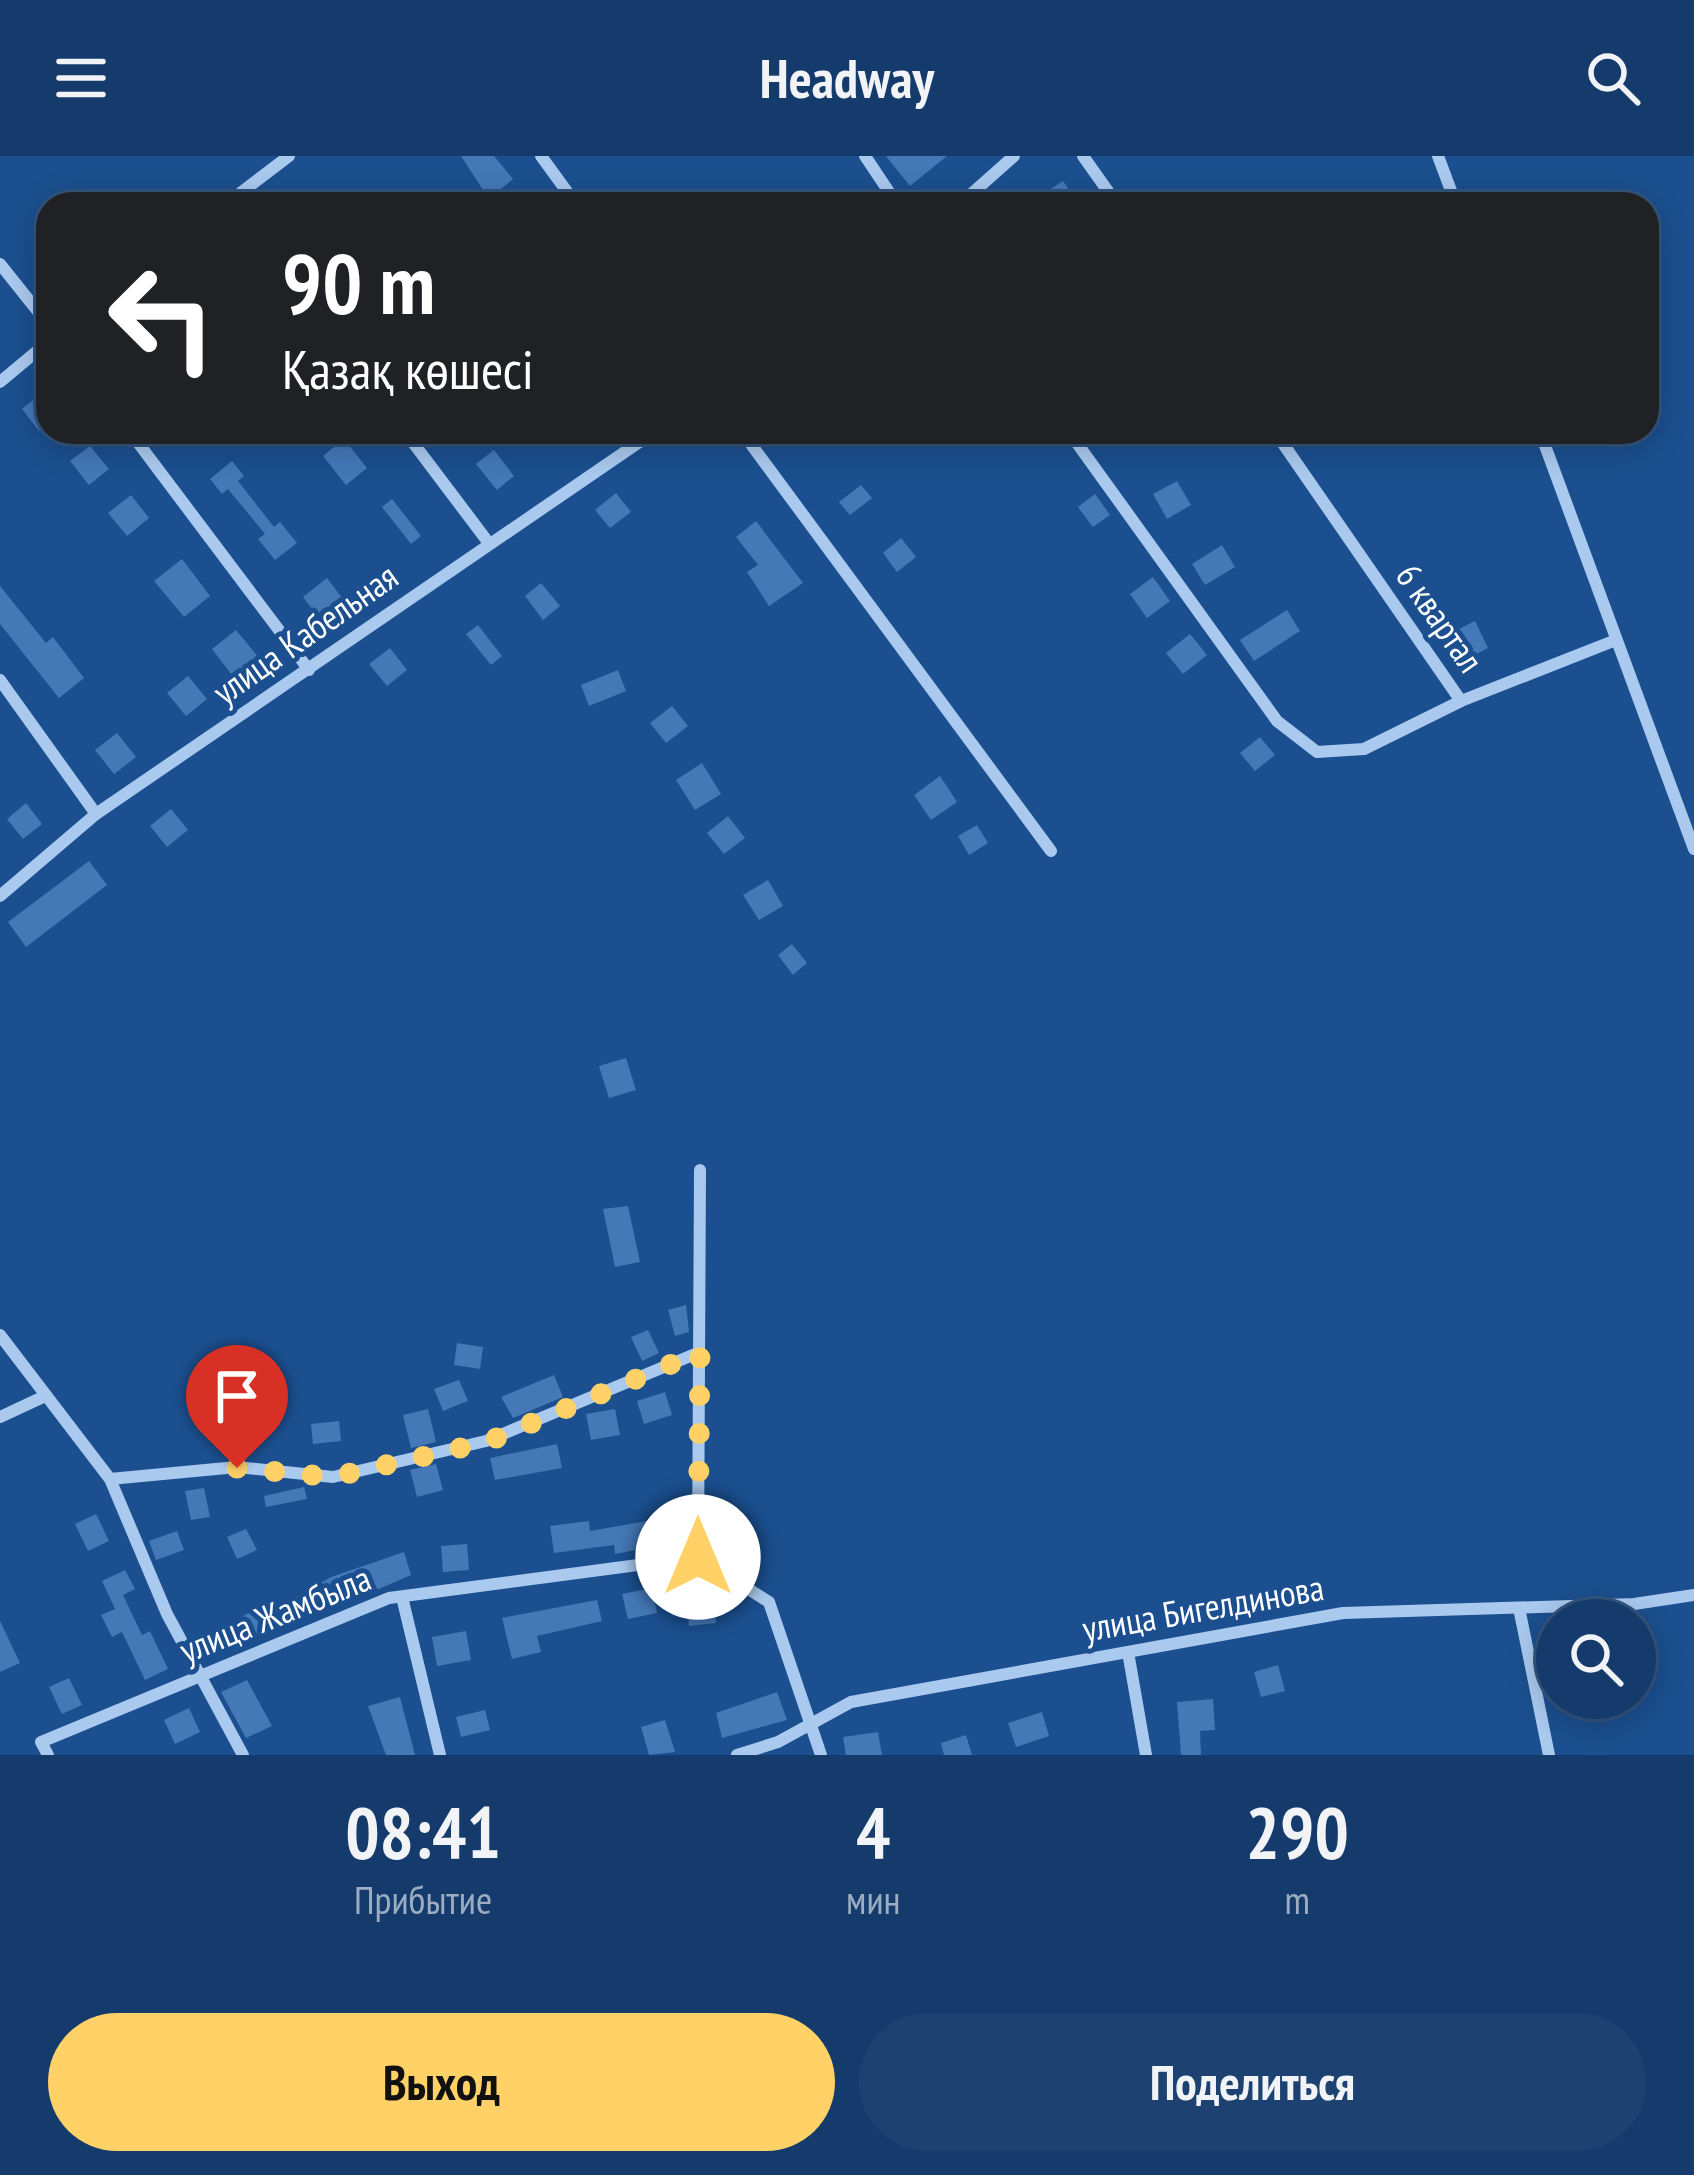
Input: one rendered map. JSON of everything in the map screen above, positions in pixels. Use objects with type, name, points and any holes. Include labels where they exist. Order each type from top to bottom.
[{"type":"street","points":[[243,192],[289,156]]},
{"type":"street","points":[[542,156],[568,192]]},
{"type":"street","points":[[865,156],[889,192]]},
{"type":"street","points":[[974,192],[1014,156]]},
{"type":"street","points":[[1083,156],[1108,192]]},
{"type":"street","points":[[1438,156],[1452,192]]},
{"type":"street","points":[[0,263],[36,309]]},
{"type":"street","points":[[0,382],[36,352]]},
{"type":"street","points":[[139,444],[309,670]]},
{"type":"street","points":[[414,444],[488,542]]},
{"type":"street","name":"улица Кабельная","points":[[0,896],[96,814],[636,444]]},
{"type":"street","points":[[751,444],[1051,851]]},
{"type":"street","points":[[1078,444],[1277,721],[1317,752],[1364,749],[1461,701]]},
{"type":"street","name":"6 квартал","points":[[1283,444],[1461,701],[1616,640]]},
{"type":"street","points":[[1544,444],[1694,848]]},
{"type":"street","points":[[0,680],[96,814]]},
{"type":"street","points":[[700,1169],[698,1557],[769,1602],[821,1755]]},
{"type":"street","points":[[0,1335],[110,1479],[167,1614],[243,1755]]},
{"type":"street","points":[[110,1479],[237,1468],[333,1477],[487,1442],[700,1352]]},
{"type":"street","points":[[0,1417],[44,1397]]},
{"type":"street","name":"улица Жамбыла","points":[[48,1755],[41,1742],[402,1597],[698,1557]]},
{"type":"street","name":"улица Бигелдинова","points":[[737,1755],[778,1742],[851,1702],[1343,1613],[1634,1604],[1694,1594]]},
{"type":"street","points":[[402,1597],[440,1755]]},
{"type":"street","points":[[1520,1608],[1549,1755]]},
{"type":"street","points":[[1128,1652],[1146,1755]]},
{"type":"building","points":[[461,156],[494,156],[513,179],[497,192],[484,192]]},
{"type":"building","points":[[886,156],[947,156],[910,186]]},
{"type":"building","points":[[1063,181],[1071,192],[1046,192]]},
{"type":"building","points":[[36,398],[36,427],[22,409]]},
{"type":"building","points":[[338,444],[348,444],[367,468],[346,485],[323,456]]},
{"type":"building","points":[[90,446],[109,469],[89,485],[70,461]]},
{"type":"building","points":[[494,450],[514,476],[497,490],[476,464]]},
{"type":"building","points":[[232,461],[244,476],[238,481],[274,527],[280,522],[297,543],[275,560],[258,539],[265,534],[228,489],[222,494],[210,479]]},
{"type":"building","points":[[1177,481],[1191,505],[1167,519],[1153,494]]},
{"type":"building","points":[[861,485],[872,498],[850,515],[839,502]]},
{"type":"building","points":[[616,493],[631,512],[610,528],[595,510]]},
{"type":"building","points":[[1095,494],[1110,515],[1093,527],[1078,507]]},
{"type":"building","points":[[131,495],[149,518],[127,536],[108,513]]},
{"type":"building","points":[[392,499],[421,536],[411,544],[382,507]]},
{"type":"building","points":[[756,521],[803,583],[769,606],[747,572],[758,565],[736,537]]},
{"type":"building","points":[[901,538],[916,557],[897,572],[883,553]]},
{"type":"building","points":[[1222,545],[1235,567],[1205,585],[1192,564]]},
{"type":"building","points":[[182,559],[210,596],[184,617],[154,581]]},
{"type":"building","points":[[1153,577],[1170,601],[1147,618],[1130,594]]},
{"type":"building","points":[[327,578],[343,599],[319,618],[303,597]]},
{"type":"building","points":[[541,583],[560,606],[543,620],[525,596]]},
{"type":"building","points":[[0,586],[46,643],[53,637],[84,678],[59,698],[0,624]]},
{"type":"building","points":[[1287,610],[1300,631],[1254,661],[1240,640]]},
{"type":"building","points":[[1475,621],[1488,648],[1461,662],[1447,635]]},
{"type":"building","points":[[478,625],[502,656],[491,665],[466,634]]},
{"type":"building","points":[[236,630],[260,659],[235,679],[212,649]]},
{"type":"building","points":[[1190,634],[1207,655],[1183,674],[1166,653]]},
{"type":"building","points":[[390,648],[407,670],[387,686],[369,664]]},
{"type":"building","points":[[618,670],[626,691],[589,706],[581,685]]},
{"type":"building","points":[[188,676],[207,699],[186,716],[167,693]]},
{"type":"building","points":[[672,706],[688,726],[666,743],[650,723]]},
{"type":"building","points":[[117,733],[136,757],[114,774],[95,750]]},
{"type":"building","points":[[1260,737],[1275,755],[1255,771],[1240,753]]},
{"type":"building","points":[[702,763],[721,794],[695,810],[676,780]]},
{"type":"building","points":[[940,776],[957,802],[931,820],[914,795]]},
{"type":"building","points":[[26,803],[42,824],[23,839],[7,819]]},
{"type":"building","points":[[171,809],[188,830],[167,847],[150,826]]},
{"type":"building","points":[[728,816],[745,838],[724,854],[707,833]]},
{"type":"building","points":[[977,825],[988,843],[969,855],[958,836]]},
{"type":"building","points":[[89,861],[107,885],[26,947],[8,922]]},
{"type":"building","points":[[768,880],[783,906],[759,920],[743,895]]},
{"type":"building","points":[[792,944],[807,963],[793,975],[778,955]]},
{"type":"building","points":[[626,1058],[636,1090],[609,1098],[599,1066]]},
{"type":"building","points":[[628,1206],[640,1262],[615,1267],[603,1209]]},
{"type":"building","points":[[686,1305],[689,1332],[675,1336],[668,1310]]},
{"type":"building","points":[[648,1330],[659,1353],[642,1361],[631,1337]]},
{"type":"building","points":[[457,1343],[483,1347],[480,1369],[454,1365]]},
{"type":"building","points":[[554,1375],[563,1397],[513,1418],[501,1397]]},
{"type":"building","points":[[459,1380],[468,1401],[443,1411],[434,1389]]},
{"type":"building","points":[[665,1392],[672,1415],[644,1424],[637,1401]]},
{"type":"building","points":[[428,1409],[436,1442],[411,1448],[403,1415]]},
{"type":"building","points":[[615,1409],[620,1435],[591,1440],[586,1414]]},
{"type":"building","points":[[339,1421],[341,1441],[313,1444],[311,1424]]},
{"type":"building","points":[[557,1444],[562,1468],[495,1480],[490,1458]]},
{"type":"building","points":[[436,1464],[443,1490],[417,1497],[410,1470]]},
{"type":"building","points":[[304,1487],[307,1499],[266,1507],[264,1496]]},
{"type":"building","points":[[204,1488],[210,1517],[191,1520],[185,1491]]},
{"type":"building","points":[[96,1514],[109,1541],[88,1551],[75,1524]]},
{"type":"building","points":[[670,1517],[676,1542],[615,1554],[614,1545],[554,1553],[550,1526],[589,1521],[590,1531]]},
{"type":"building","points":[[246,1529],[257,1550],[237,1559],[227,1537]]},
{"type":"building","points":[[177,1531],[184,1550],[156,1560],[149,1541]]},
{"type":"building","points":[[467,1544],[469,1570],[443,1572],[441,1546]]},
{"type":"building","points":[[404,1552],[411,1575],[381,1588],[361,1596],[359,1590],[322,1611],[318,1604],[250,1640],[237,1620],[258,1607],[263,1616],[331,1577]]},
{"type":"building","points":[[125,1570],[135,1589],[123,1595],[142,1635],[150,1631],[168,1669],[145,1680],[122,1632],[112,1637],[101,1615],[115,1609],[102,1581]]},
{"type":"building","points":[[652,1588],[657,1613],[628,1619],[622,1594]]},
{"type":"building","points":[[714,1599],[716,1623],[689,1626],[686,1602]]},
{"type":"building","points":[[597,1600],[602,1621],[537,1636],[541,1652],[512,1659],[502,1618]]},
{"type":"building","points":[[0,1621],[20,1663],[0,1672]]},
{"type":"building","points":[[466,1631],[471,1660],[437,1666],[432,1637]]},
{"type":"building","points":[[1278,1665],[1285,1691],[1261,1697],[1254,1672]]},
{"type":"building","points":[[69,1678],[82,1705],[62,1714],[49,1687]]},
{"type":"building","points":[[247,1680],[272,1726],[246,1738],[221,1692]]},
{"type":"building","points":[[777,1692],[787,1720],[722,1738],[716,1713]]},
{"type":"building","points":[[400,1697],[415,1755],[386,1755],[368,1706]]},
{"type":"building","points":[[1213,1699],[1215,1730],[1200,1731],[1201,1755],[1181,1755],[1177,1702]]},
{"type":"building","points":[[189,1708],[200,1732],[175,1744],[164,1720]]},
{"type":"building","points":[[485,1710],[490,1730],[461,1737],[456,1717]]},
{"type":"building","points":[[1042,1712],[1049,1736],[1016,1747],[1008,1723]]},
{"type":"building","points":[[665,1720],[675,1752],[649,1755],[641,1727]]},
{"type":"building","points":[[878,1732],[882,1755],[846,1755],[843,1737]]},
{"type":"building","points":[[966,1735],[972,1755],[944,1755],[941,1743]]},
{"type":"route","points":[[237,1468],[333,1477],[487,1442],[700,1352],[698,1557]]}]
